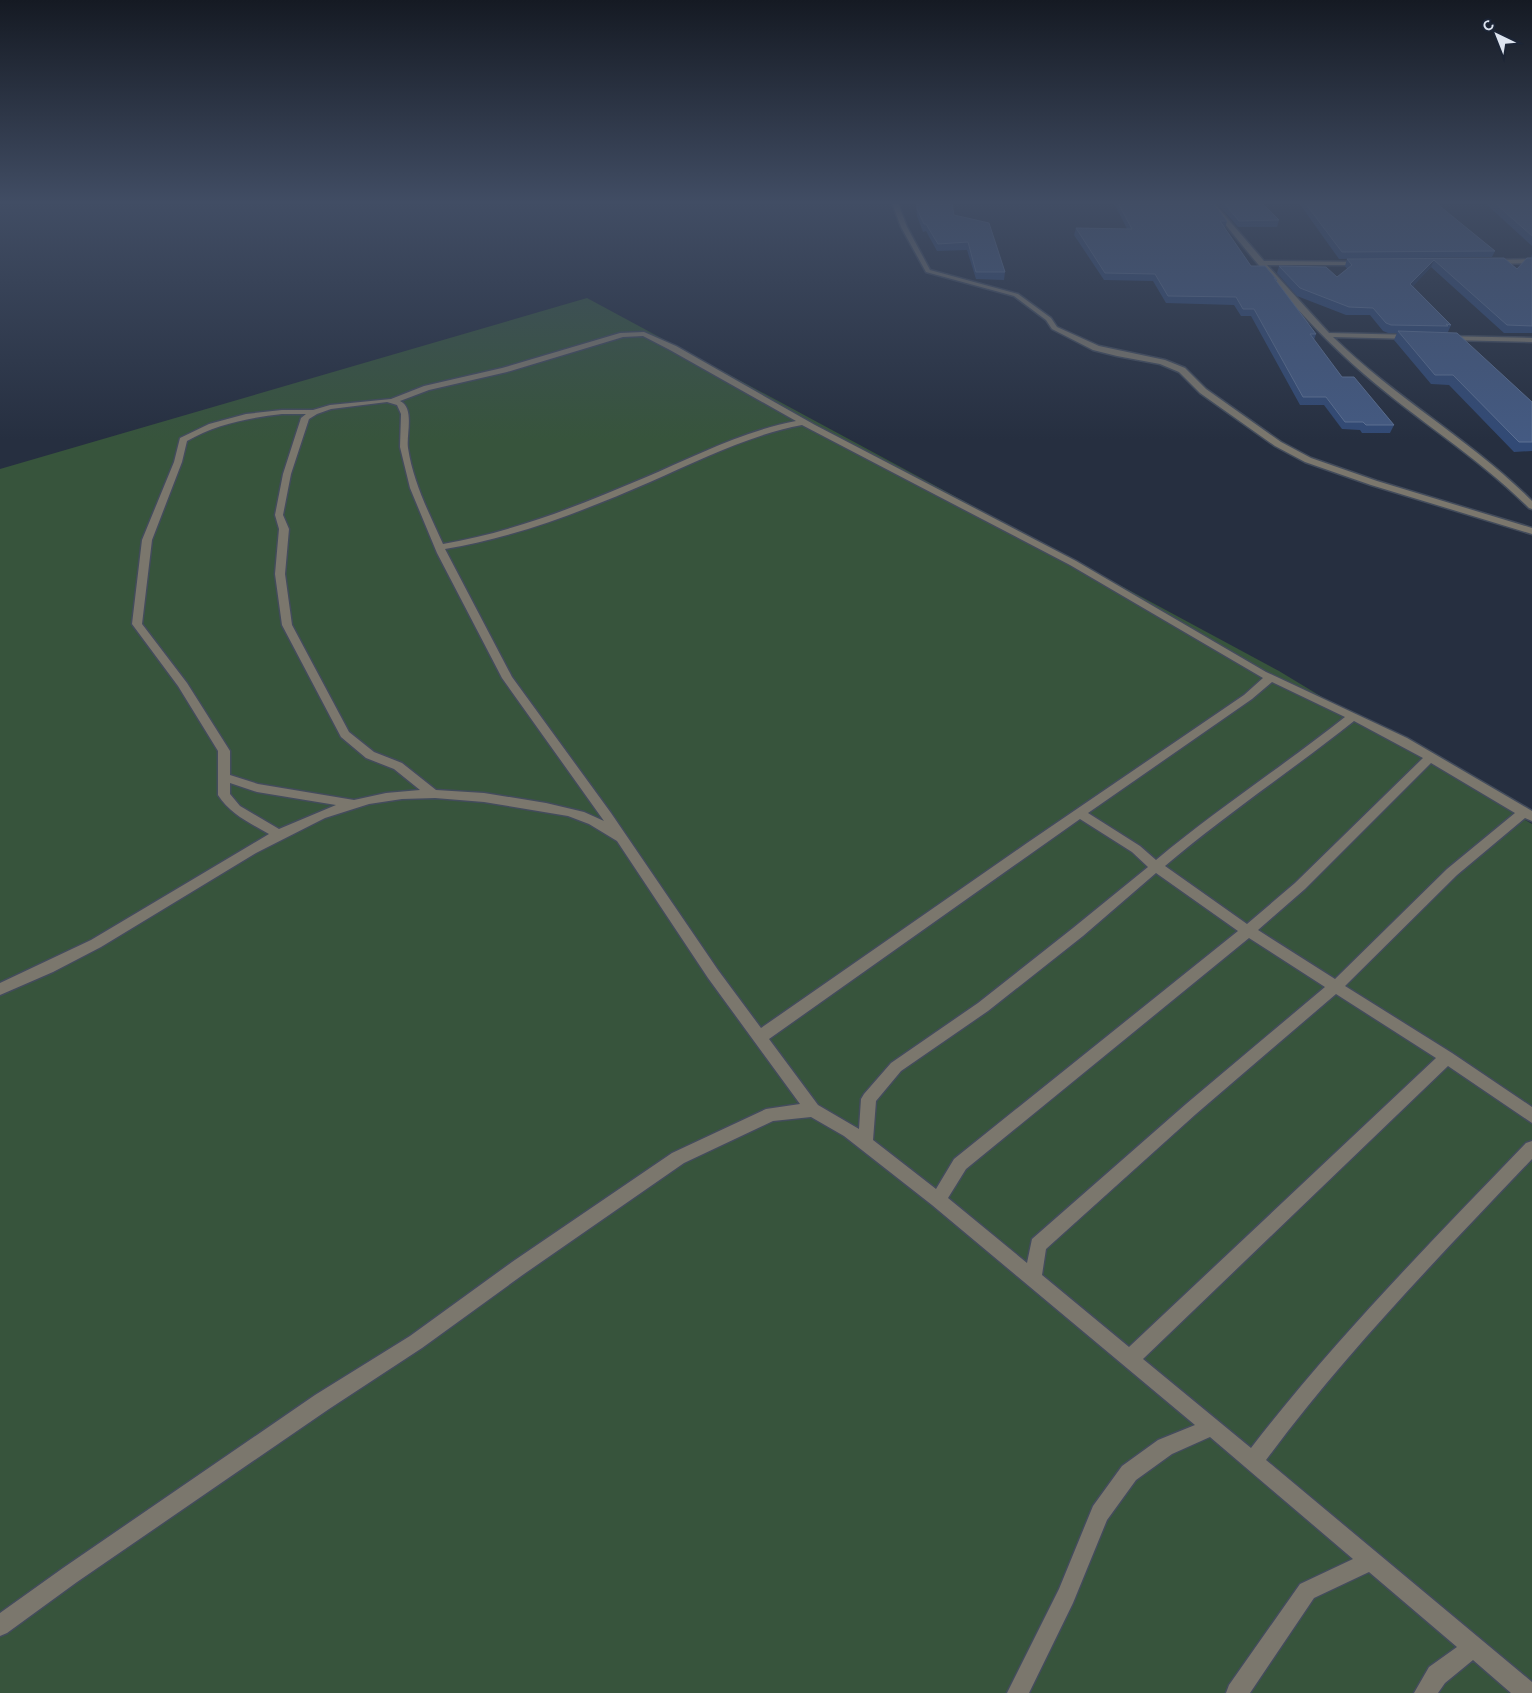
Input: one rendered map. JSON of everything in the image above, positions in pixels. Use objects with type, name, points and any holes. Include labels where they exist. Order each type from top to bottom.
[{"type":"street","points":[[967,282],[1016,296],[1049,319],[1054,328],[1096,348],[1117,354],[1162,362],[1182,370],[1203,391],[1278,444],[1308,460],[1330,469],[1418,497],[1532,531]]},
{"type":"street","points":[[1281,282],[1328,335],[1373,378],[1520,489],[1532,506]]},
{"type":"street","points":[[392,401],[427,388],[504,370],[623,335],[638,333],[652,338],[805,422],[1073,563],[1270,678],[1403,741],[1528,814],[1452,872],[1334,987],[1191,1109],[1038,1245],[1033,1278]]},
{"type":"street","points":[[1328,335],[1425,337]]},
{"type":"street","points":[[1444,338],[1532,340]]},
{"type":"street","points":[[433,794],[398,766],[370,755],[345,734],[288,625],[280,574],[284,529],[279,515],[287,474],[300,431],[306,418],[314,412],[330,407],[387,400],[400,403],[405,414],[404,447],[414,488],[440,547],[507,678],[623,839],[713,974],[813,1110],[849,1131],[938,1200],[1253,1461],[1528,1693]]},
{"type":"street","points":[[280,835],[236,809],[224,795],[224,751],[183,685],[138,624],[147,540],[178,462],[183,440],[192,433],[234,420],[296,411],[314,412]]},
{"type":"street","points":[[440,547],[486,538],[549,518],[596,501],[722,447],[784,425],[805,422]]},
{"type":"street","points":[[760,1037],[1248,697],[1270,678]]},
{"type":"street","points":[[865,1143],[869,1099],[896,1067],[983,1007],[1078,932],[1155,866],[1352,717]]},
{"type":"street","points":[[938,1200],[960,1164],[1248,931],[1300,886],[1430,757]]},
{"type":"street","points":[[224,777],[256,788],[355,804]]},
{"type":"street","points":[[0,989],[43,972],[144,916],[254,848],[317,816],[368,800],[406,795],[471,795],[544,807],[590,818],[623,839]]},
{"type":"street","points":[[1080,813],[1136,849],[1155,866],[1248,931],[1447,1057],[1532,1116]]},
{"type":"street","points":[[1130,1359],[1447,1057]]},
{"type":"street","points":[[0,1626],[70,1574],[322,1402],[416,1342],[518,1268],[678,1158],[770,1114],[813,1110]]},
{"type":"street","points":[[1253,1461],[1303,1394],[1421,1264],[1532,1148]]},
{"type":"street","points":[[1018,1693],[1066,1596],[1100,1513],[1129,1473],[1165,1447],[1212,1427]]},
{"type":"street","points":[[1237,1693],[1307,1591],[1371,1561]]},
{"type":"street","points":[[1425,1693],[1438,1675],[1473,1647]]},
{"type":"green space","points":[[587,298],[1279,671],[1532,824],[1532,1693],[0,1693],[0,469]]},
{"type":"building","points":[[1160,282],[1277,282],[1316,334],[1310,334],[1342,377],[1354,377],[1394,425],[1366,425],[1363,422],[1345,422],[1326,397],[1303,397],[1254,309],[1243,309],[1236,297],[1168,296]]},
{"type":"building","points":[[1294,282],[1412,282],[1410,284],[1451,325],[1391,325],[1386,323],[1373,308],[1349,307],[1300,288]]},
{"type":"building","points":[[1459,282],[1532,282],[1532,326],[1507,325]]},
{"type":"building","points":[[1398,331],[1457,333],[1532,402],[1532,442],[1519,442],[1453,375],[1435,375]]}]
